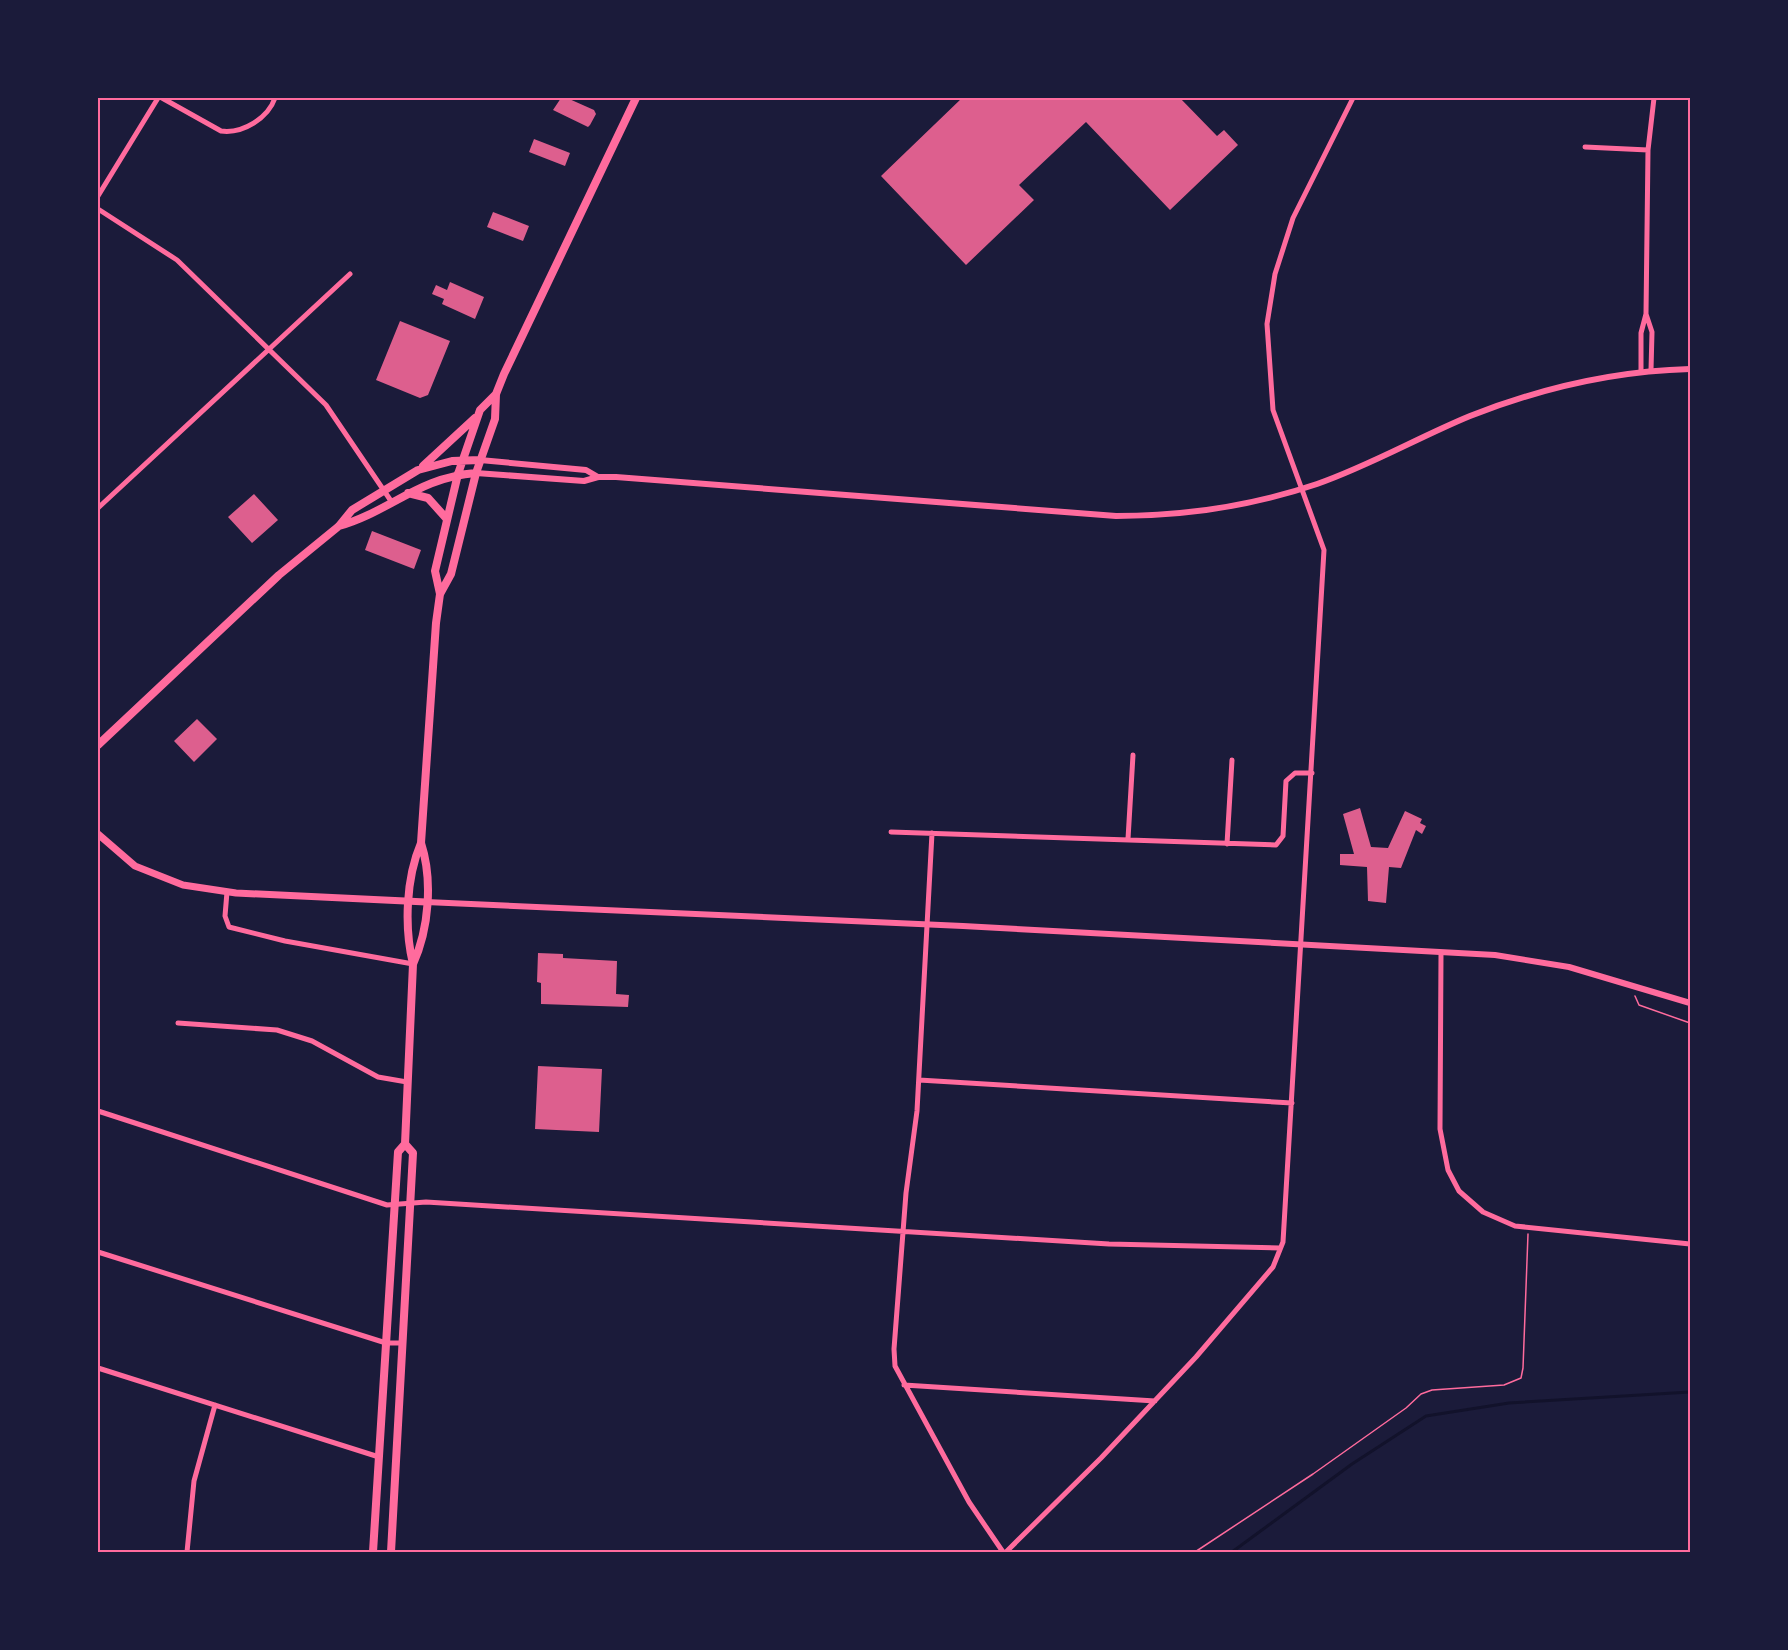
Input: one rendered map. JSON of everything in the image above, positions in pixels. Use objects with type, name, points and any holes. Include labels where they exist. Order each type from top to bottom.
[{"type":"main road","points":[[98,745],[279,575],[339,526],[352,510],[418,470],[478,416],[496,394],[636,98]]},
{"type":"main road","points":[[440,594],[451,574],[476,473],[495,418],[496,394]]},
{"type":"main road","points":[[374,1552],[394,1204],[398,1152],[405,1144],[413,964],[407,940],[412,863],[421,843],[434,644],[440,594],[435,571],[458,474],[478,416]]},
{"type":"main road","points":[[418,470],[463,459],[480,460]]},
{"type":"main road","points":[[339,526],[359,521],[407,493],[458,474],[476,473]]},
{"type":"main road","points":[[407,493],[428,498],[446,518]]},
{"type":"main road","points":[[98,834],[125,859],[147,873],[183,885],[227,892],[426,902]]},
{"type":"main road","points":[[413,964],[423,941],[426,902],[428,865],[421,843]]},
{"type":"main road","points":[[391,1552],[413,1153],[405,1144]]},
{"type":"street","points":[[98,196],[160,98],[221,131],[231,132],[261,117],[273,104],[275,98]]},
{"type":"street","points":[[932,833],[920,1080],[903,1231],[894,1349],[895,1366],[969,1502],[1004,1552],[1155,1401],[1266,1276],[1278,1259],[1284,1230],[1324,550],[1282,438],[1272,401],[1267,347],[1269,304],[1293,218],[1353,98]]},
{"type":"street","points":[[1641,371],[1641,333],[1646,314],[1648,150],[1654,98]]},
{"type":"street","points":[[1585,147],[1648,150]]},
{"type":"street","points":[[98,208],[177,260],[269,349],[332,412],[391,501]]},
{"type":"street","points":[[98,508],[350,274]]},
{"type":"street","points":[[1646,314],[1652,332],[1651,370]]},
{"type":"street","points":[[476,473],[584,481],[598,477],[1116,516],[1193,513],[1270,498],[1302,488],[1500,405],[1568,384],[1641,371],[1690,369]]},
{"type":"street","points":[[480,460],[586,470],[598,477]]},
{"type":"street","points":[[1128,839],[1133,755]]},
{"type":"street","points":[[1227,844],[1232,760]]},
{"type":"street","points":[[891,832],[1271,846],[1281,843],[1286,781],[1295,773],[1312,773]]},
{"type":"street","points":[[227,892],[225,916],[230,927],[285,941],[413,964]]},
{"type":"street","points":[[426,902],[928,924],[1441,954],[1496,955],[1559,966],[1690,1003]]},
{"type":"street","points":[[1441,954],[1440,1129],[1448,1170],[1460,1191],[1474,1207],[1515,1226],[1690,1244]]},
{"type":"street","points":[[178,1023],[277,1030],[312,1041],[378,1077],[407,1082]]},
{"type":"street","points":[[920,1080],[1292,1103]]},
{"type":"street","points":[[98,1111],[384,1204],[437,1202],[1109,1244],[1280,1248]]},
{"type":"street","points":[[98,1252],[386,1343],[403,1343]]},
{"type":"street","points":[[98,1368],[379,1457]]},
{"type":"street","points":[[904,1385],[1155,1401]]},
{"type":"street","points":[[187,1552],[194,1481],[215,1405]]},
{"type":"path","points":[[1635,987],[1635,1001],[1639,1005],[1690,1023]]},
{"type":"path","points":[[1195,1552],[1313,1474],[1406,1408],[1421,1394],[1432,1390],[1504,1385],[1521,1378],[1528,1227]]},
{"type":"building","points":[[561,98],[567,98],[594,110],[596,114],[588,127],[553,110]]},
{"type":"building","points":[[962,98],[1180,98],[1217,136],[1224,130],[1238,145],[1170,210],[1086,122],[1019,185],[1034,200],[966,265],[881,176]]},
{"type":"building","points":[[534,139],[570,153],[565,166],[529,152]]},
{"type":"building","points":[[493,212],[529,226],[523,241],[487,227]]},
{"type":"building","points":[[450,282],[484,297],[475,319],[442,304],[444,299],[432,294],[436,285],[447,290]]},
{"type":"building","points":[[400,321],[450,341],[428,395],[420,398],[376,380]]},
{"type":"building","points":[[254,494],[278,520],[252,543],[228,517]]},
{"type":"building","points":[[372,531],[421,550],[414,569],[365,550]]},
{"type":"building","points":[[197,719],[217,739],[194,762],[174,741]]},
{"type":"building","points":[[1360,808],[1371,847],[1388,848],[1405,811],[1422,819],[1420,823],[1426,826],[1422,834],[1416,830],[1401,868],[1389,867],[1386,903],[1368,901],[1367,867],[1340,865],[1340,854],[1354,854],[1343,814]]},
{"type":"building","points":[[538,953],[563,954],[563,958],[617,961],[616,994],[629,995],[628,1007],[541,1004],[541,983],[537,982]]},
{"type":"building","points":[[538,1066],[602,1069],[599,1132],[535,1129]]},
{"type":"waterway","points":[[1232,1552],[1352,1464],[1426,1416],[1509,1403],[1690,1392]]}]
